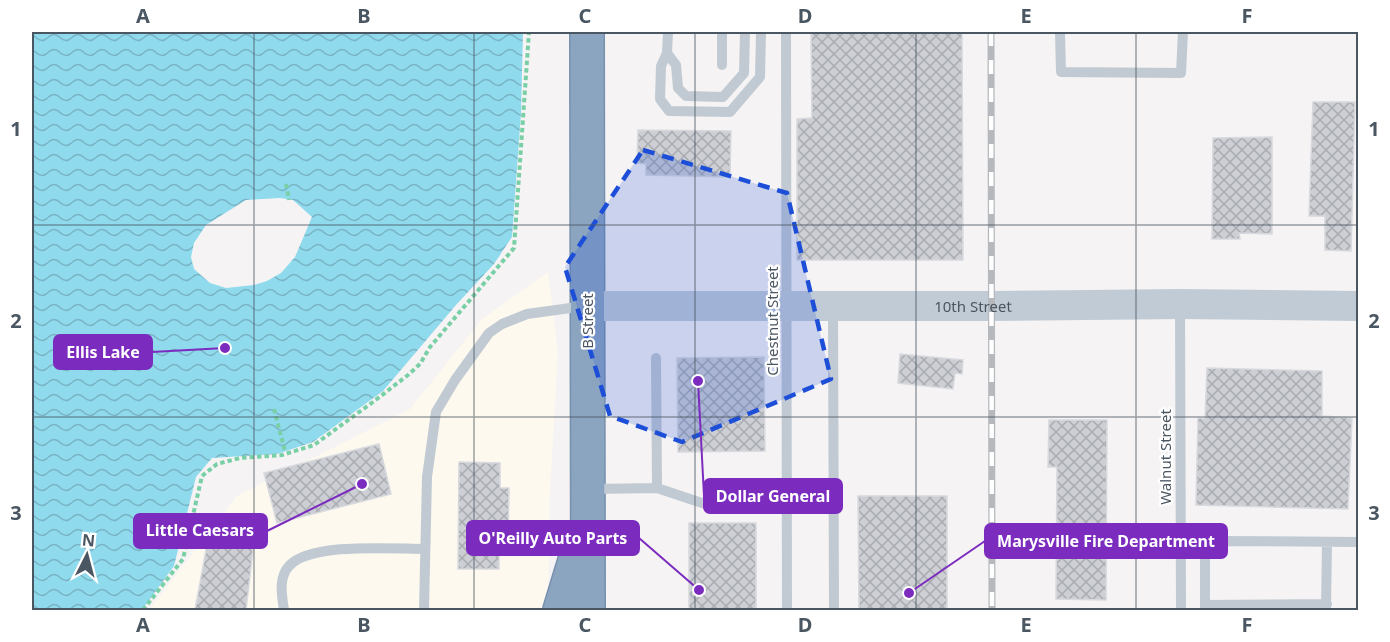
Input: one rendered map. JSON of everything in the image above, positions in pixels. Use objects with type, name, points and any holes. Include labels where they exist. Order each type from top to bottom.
[{"type":"highway","name":"B Street","points":[[587,32],[588,610]]},
{"type":"highway","points":[[560,610],[588,502]]},
{"type":"street","name":"10th Street","points":[[587,306],[1180,304],[1359,306]]},
{"type":"lane","points":[[668,32],[667,53],[661,66],[660,99],[669,111],[730,112],[760,77],[761,32]]},
{"type":"lane","points":[[722,32],[722,65]]},
{"type":"lane","points":[[667,53],[676,65],[678,88],[686,96],[723,97],[744,73],[745,32]]},
{"type":"lane","name":"Chestnut Street","points":[[786,32],[787,610]]},
{"type":"lane","points":[[1060,32],[1060,72],[1159,73],[1181,73],[1183,32]]},
{"type":"lane","name":"Walnut Street","points":[[1180,304],[1181,610]]},
{"type":"lane","points":[[424,610],[428,477],[436,412],[484,339],[502,324],[527,314],[587,306]]},
{"type":"lane","points":[[833,306],[834,610]]},
{"type":"lane","points":[[656,358],[657,488]]},
{"type":"lane","points":[[588,502],[657,488],[702,503],[787,504]]},
{"type":"lane","points":[[787,490],[833,489]]},
{"type":"lane","points":[[1327,542],[1327,607],[1205,608],[1205,549],[1210,544],[1223,541],[1359,542]]},
{"type":"lane","points":[[284,610],[281,582],[289,566],[306,554],[331,550],[425,549]]},
{"type":"path","points":[[143,610],[183,559],[202,476],[217,464],[240,458],[282,455],[314,445],[373,402],[420,364],[430,347],[514,248],[530,32]]},
{"type":"path","points":[[286,184],[289,200]]},
{"type":"path","points":[[274,409],[285,451]]},
{"type":"highlighted area","points":[[643,150],[787,193],[831,379],[682,442],[610,416],[565,267]]},
{"type":"shaded area","points":[[548,272],[558,352],[550,491],[548,610],[149,610],[237,496],[410,409],[482,319]]},
{"type":"water","points":[[32,32],[523,32],[521,113],[512,237],[494,264],[383,391],[313,442],[277,454],[212,458],[196,477],[174,566],[142,610],[32,610]],"holes":[[[280,198],[293,200],[312,217],[295,257],[281,273],[254,285],[226,288],[210,283],[194,269],[191,257],[194,243],[206,225],[246,200]]]},
{"type":"building","points":[[811,32],[962,32],[963,260],[797,260],[797,119],[812,118]]},
{"type":"building","points":[[1313,102],[1355,102],[1351,251],[1325,250],[1325,216],[1309,216]]},
{"type":"building","points":[[638,130],[731,131],[730,177],[646,175],[646,164],[637,163]]},
{"type":"building","points":[[1272,137],[1272,234],[1239,233],[1240,239],[1212,239],[1213,138]]},
{"type":"building","points":[[900,354],[963,360],[962,374],[955,373],[953,389],[898,383]]},
{"type":"building","points":[[764,357],[765,451],[678,452],[677,358]]},
{"type":"building","points":[[1207,368],[1322,371],[1322,416],[1352,418],[1348,509],[1196,505],[1198,418],[1205,419]]},
{"type":"building","points":[[1049,420],[1107,420],[1106,600],[1056,599],[1057,467],[1048,467]]},
{"type":"building","points":[[379,444],[391,494],[277,523],[264,473]]},
{"type":"building","points":[[459,462],[500,463],[500,488],[509,488],[508,545],[499,545],[499,569],[458,569]]},
{"type":"building","points":[[858,496],[947,496],[947,610],[859,610]]},
{"type":"building","points":[[689,523],[756,523],[756,610],[689,610]]},
{"type":"building","points":[[210,528],[255,533],[246,610],[195,610]]},
{"type":"railway","points":[[991,32],[992,610]]},
{"type":"place","name":"Ellis Lake","points":[[225,348]]},
{"type":"place","name":"Dollar General","points":[[698,381]]},
{"type":"place","name":"Little Caesars","points":[[362,484]]},
{"type":"place","name":"O'Reilly Auto Parts","points":[[699,590]]},
{"type":"place","name":"Marysville Fire Department","points":[[909,593]]}]
